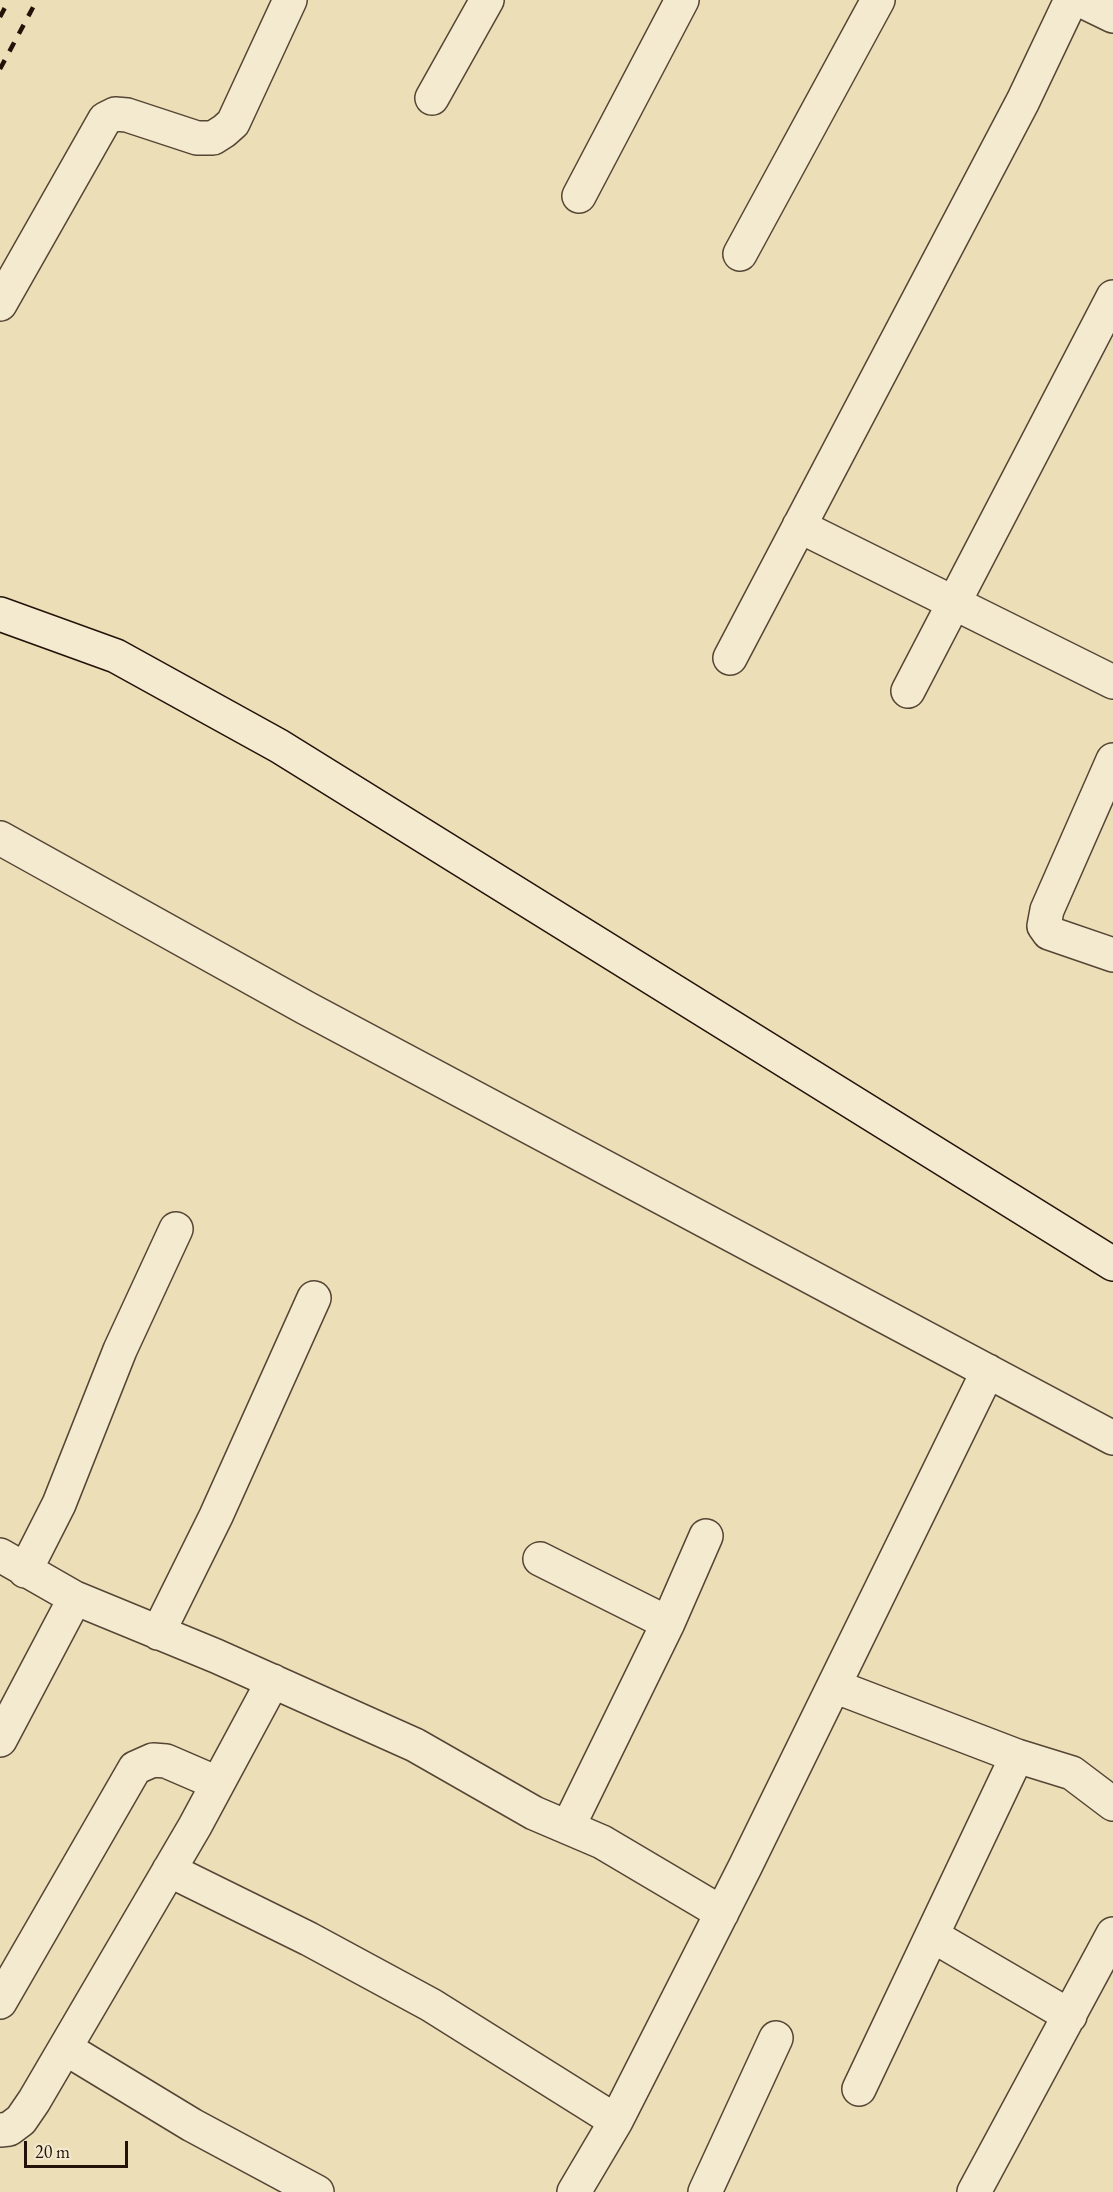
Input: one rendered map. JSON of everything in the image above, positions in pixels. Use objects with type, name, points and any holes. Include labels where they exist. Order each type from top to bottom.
[{"type":"street","points":[[0,304],[105,119],[115,114],[127,115],[197,138],[213,138],[224,131],[233,123],[290,0]]},
{"type":"street","points":[[432,98],[487,0]]},
{"type":"street","points":[[579,196],[682,0]]},
{"type":"street","points":[[740,254],[878,0]]},
{"type":"street","points":[[730,658],[1023,101],[1071,0]]},
{"type":"street","points":[[1080,0],[1113,15]]},
{"type":"street","points":[[908,691],[1113,297]]},
{"type":"street","points":[[799,526],[1113,682]]},
{"type":"street","points":[[0,614],[116,656],[279,746],[1113,1264]]},
{"type":"street","points":[[1113,760],[1047,910],[1044,926],[1049,933],[1113,955]]},
{"type":"street","points":[[0,838],[306,1008],[1113,1438]]},
{"type":"street","points":[[176,1229],[120,1350],[59,1504],[13,1563],[75,1598],[273,1681],[415,1745],[534,1813],[602,1842],[722,1913]]},
{"type":"street","points":[[158,1633],[216,1516],[314,1298]]},
{"type":"street","points":[[574,2192],[616,2121],[722,1913],[988,1371]]},
{"type":"street","points":[[568,1827],[668,1623],[706,1536]]},
{"type":"street","points":[[540,1559],[668,1623]]},
{"type":"street","points":[[0,1740],[75,1598]]},
{"type":"street","points":[[0,2130],[9,2129],[21,2120],[65,2048],[169,1870],[273,1681]]},
{"type":"street","points":[[834,1686],[1017,1756],[1072,1773],[1113,1804]]},
{"type":"street","points":[[859,2090],[1017,1756]]},
{"type":"street","points":[[0,2002],[135,1768],[153,1760],[166,1761],[217,1783]]},
{"type":"street","points":[[169,1870],[309,1939],[422,2000],[616,2121]]},
{"type":"street","points":[[974,2192],[1113,1934]]},
{"type":"street","points":[[933,1936],[1070,2016]]},
{"type":"street","points":[[705,2192],[776,2038]]},
{"type":"street","points":[[65,2048],[192,2125],[317,2192]]},
{"type":"railway","points":[[0,17],[9,0]]},
{"type":"railway","points":[[0,69],[37,0]]}]
